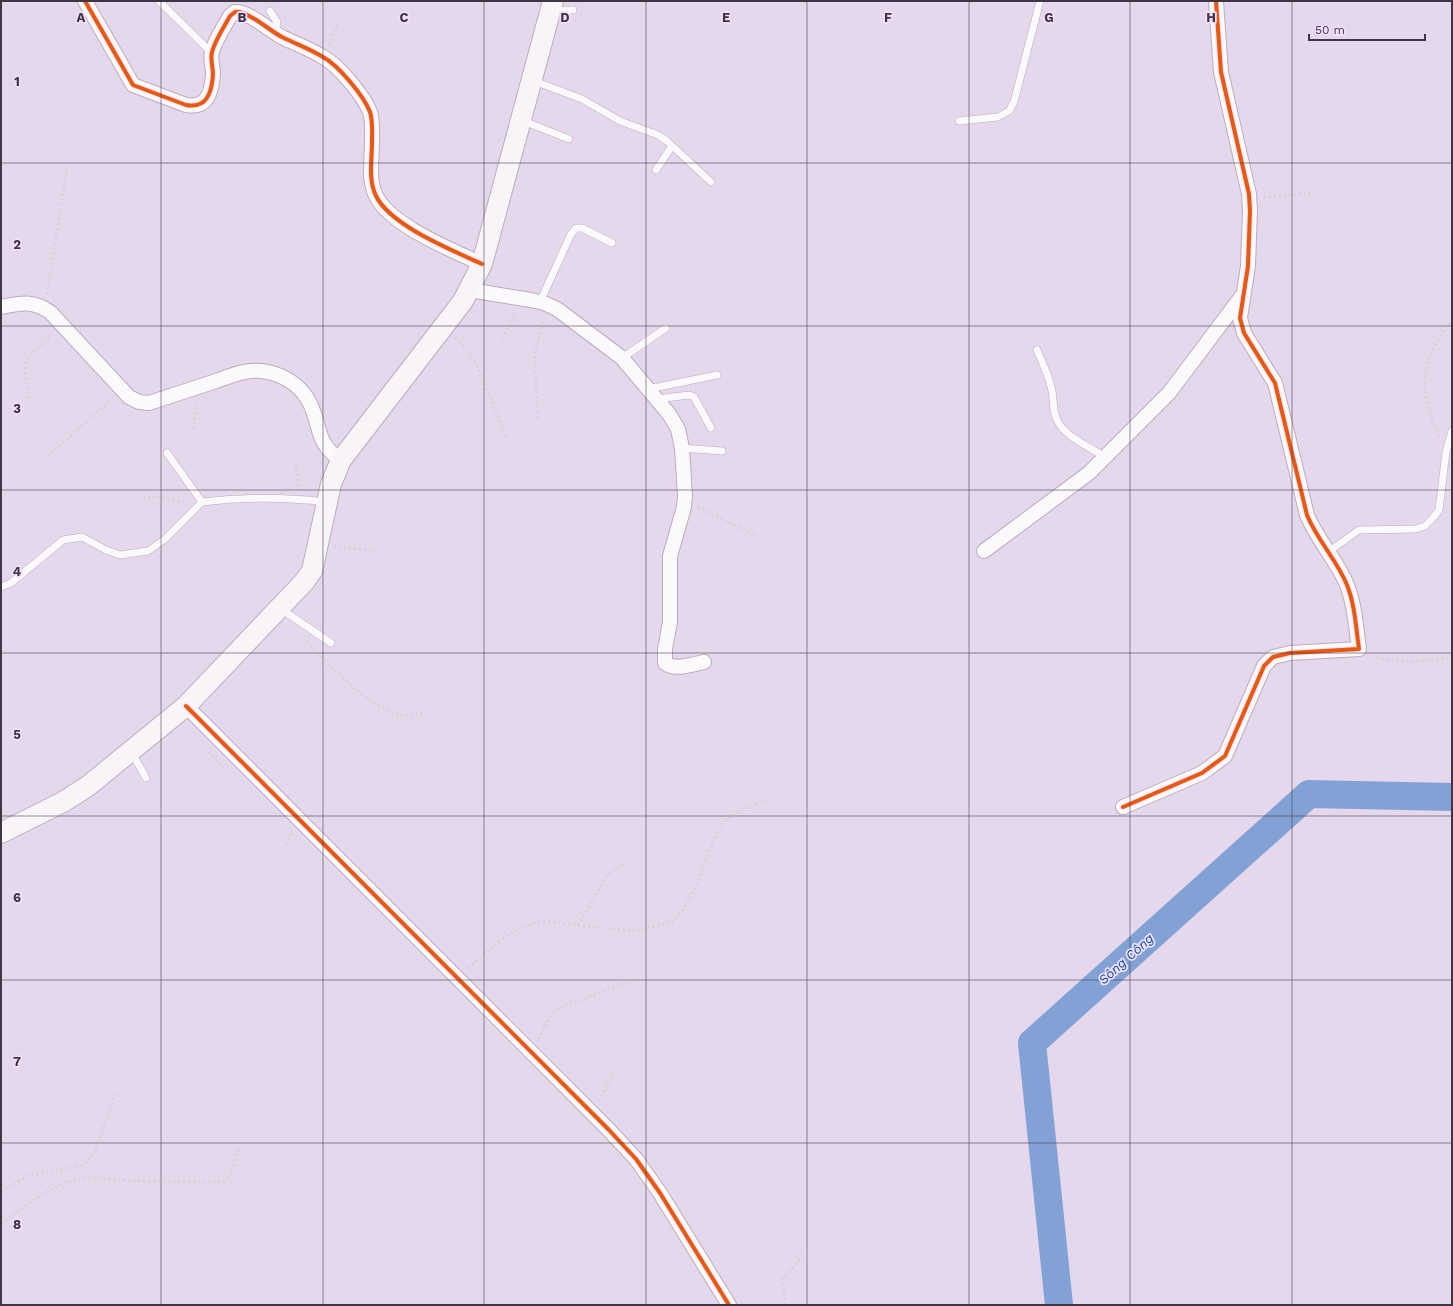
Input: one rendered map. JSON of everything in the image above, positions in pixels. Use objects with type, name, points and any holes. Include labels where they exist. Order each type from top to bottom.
[{"type":"main road","points":[[1,833],[63,802],[88,786],[186,706],[305,581],[312,571],[331,484],[341,460],[443,327],[469,290],[482,264],[552,6]]},
{"type":"street","points":[[85,1],[130,80],[139,87],[162,94],[186,105],[194,107],[202,103],[211,91],[213,74],[212,53],[230,16],[235,12],[243,12],[275,33],[334,64],[363,99],[370,112],[372,124],[372,182],[376,196],[388,212],[412,229],[482,264]]},
{"type":"street","points":[[1123,807],[1202,773],[1224,756],[1264,666],[1273,657],[1290,653],[1359,649],[1351,597],[1341,572],[1313,528],[1307,515],[1275,383],[1244,332],[1240,318],[1242,296],[1248,266],[1249,198],[1221,72],[1216,1]]},
{"type":"street","points":[[469,290],[544,303],[557,309],[622,358],[668,414],[678,430],[682,448],[685,501],[670,556],[670,622],[664,657],[665,663],[669,666],[676,667],[704,662]]},
{"type":"street","points":[[984,551],[1089,472],[1105,457],[1169,393],[1242,296]]},
{"type":"street","points":[[1,307],[23,303],[38,305],[44,308],[63,326],[129,397],[139,402],[149,403],[242,373],[260,371],[279,375],[294,383],[307,398],[323,444],[330,453],[341,460]]},
{"type":"street","points":[[186,706],[593,1113],[636,1159],[660,1194],[729,1305]]},
{"type":"lane","points":[[159,1],[212,53]]},
{"type":"lane","points":[[958,120],[998,117],[1009,111],[1014,102],[1040,1]]},
{"type":"lane","points":[[552,6],[573,10]]},
{"type":"lane","points":[[270,11],[277,22],[275,33]]},
{"type":"lane","points":[[532,80],[582,99],[620,121],[658,135],[711,182]]},
{"type":"lane","points":[[521,120],[569,139]]},
{"type":"lane","points":[[656,170],[672,146]]},
{"type":"lane","points":[[544,303],[571,234],[576,228],[582,228],[612,243]]},
{"type":"lane","points":[[622,358],[666,328]]},
{"type":"lane","points":[[1038,350],[1051,386],[1053,404],[1057,420],[1061,427],[1105,457]]},
{"type":"lane","points":[[652,394],[716,375]]},
{"type":"lane","points":[[652,394],[689,395],[694,397],[711,428]]},
{"type":"lane","points":[[1328,552],[1359,530],[1415,529],[1425,526],[1439,510],[1446,452],[1452,431]]},
{"type":"lane","points":[[682,448],[722,451]]},
{"type":"lane","points":[[167,453],[200,505]]},
{"type":"lane","points":[[1,588],[11,583],[63,540],[72,537],[82,537],[106,550],[120,555],[148,551],[165,539],[200,505],[228,499],[301,499],[327,502]]},
{"type":"lane","points":[[279,608],[332,643]]},
{"type":"lane","points":[[131,751],[146,778]]},
{"type":"path","points":[[323,57],[339,22]]},
{"type":"path","points":[[44,308],[67,168]]},
{"type":"path","points":[[1249,198],[1311,193]]},
{"type":"path","points":[[503,340],[520,298]]},
{"type":"path","points":[[537,418],[535,353],[544,303]]},
{"type":"path","points":[[1446,452],[1432,421],[1426,402],[1424,379],[1432,350],[1441,334],[1452,321]]},
{"type":"path","points":[[30,399],[24,370],[28,356],[63,326]]},
{"type":"path","points":[[443,327],[467,349],[475,362],[507,438]]},
{"type":"path","points":[[193,429],[199,386]]},
{"type":"path","points":[[48,456],[123,390]]},
{"type":"path","points":[[296,464],[301,499]]},
{"type":"path","points":[[142,498],[158,497],[200,505]]},
{"type":"path","points":[[685,501],[757,536]]},
{"type":"path","points":[[318,544],[375,551]]},
{"type":"path","points":[[300,636],[340,676],[382,708],[397,714],[406,715],[425,713]]},
{"type":"path","points":[[1359,649],[1383,660],[1409,661],[1452,656]]},
{"type":"path","points":[[458,978],[497,943],[518,929],[537,922],[552,922],[631,931],[658,926],[673,921],[684,908],[695,888],[713,842],[722,824],[736,812],[769,799]]},
{"type":"path","points":[[578,925],[607,876],[615,869],[630,864]]},
{"type":"path","points":[[531,1052],[552,1014],[558,1008],[640,978]]},
{"type":"path","points":[[593,1113],[613,1073]]},
{"type":"path","points":[[1,1192],[27,1176],[83,1165],[94,1151],[116,1091]]},
{"type":"path","points":[[1,1223],[45,1192],[65,1182],[86,1177],[131,1181],[223,1182],[230,1176],[240,1146]]},
{"type":"path","points":[[785,1305],[783,1280],[804,1255]]},
{"type":"waterway","name":"Sông Công","points":[[1059,1305],[1032,1043],[1309,794],[1452,797]]},
{"type":"cycle path","points":[[85,1],[133,85],[186,105],[193,106],[204,102],[210,93],[213,71],[211,57],[213,47],[230,16],[235,12],[240,12],[252,17],[282,37],[323,57],[343,74],[367,105],[370,112],[372,119],[372,183],[376,196],[384,207],[408,227],[423,236],[482,264]]},
{"type":"cycle path","points":[[1123,807],[1202,773],[1225,756],[1264,666],[1273,657],[1290,653],[1359,649],[1354,609],[1347,585],[1307,515],[1275,383],[1244,333],[1240,318],[1248,266],[1250,211],[1249,194],[1221,72],[1216,1]]},
{"type":"cycle path","points":[[186,706],[609,1130],[636,1159],[660,1193],[729,1305]]}]
